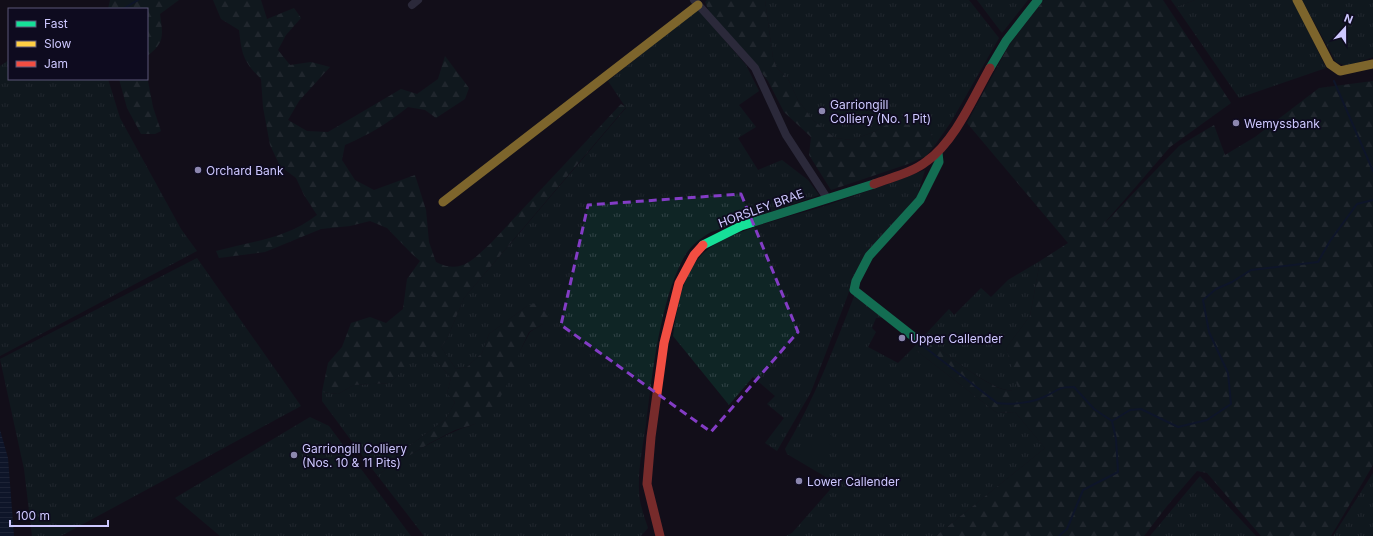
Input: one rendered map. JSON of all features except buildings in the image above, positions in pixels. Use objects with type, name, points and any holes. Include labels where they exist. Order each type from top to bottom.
[{"type":"main road","name":"HORSLEY BRAE","points":[[660,536],[647,484],[651,437],[664,342],[679,283],[686,268],[703,245],[721,234],[827,198],[854,191],[915,169],[938,153],[962,120],[982,79],[1006,41],[1038,0]]},
{"type":"main road","points":[[1297,0],[1330,64],[1335,69],[1340,71],[1373,64]]},
{"type":"main road","points":[[443,202],[629,60],[696,2]]},
{"type":"main road","points":[[915,338],[854,290],[856,281],[869,256],[920,200],[939,162],[938,153]]},
{"type":"street","points":[[696,2],[754,68],[786,135],[827,198]]},
{"type":"highlighted area","points":[[741,194],[798,332],[711,432],[561,325],[588,205]]},
{"type":"green space","points":[[110,0],[179,0],[160,14],[162,33],[160,43],[148,55],[148,8],[108,8]]},
{"type":"green space","points":[[213,0],[261,0],[267,19],[294,8],[301,18],[286,35],[278,50],[290,65],[311,62],[330,67],[299,101],[288,120],[307,131],[328,132],[401,89],[417,94],[438,79],[445,56],[469,88],[465,99],[436,118],[425,110],[408,107],[393,119],[345,145],[342,160],[355,180],[374,190],[415,175],[426,210],[429,242],[436,262],[445,266],[460,266],[478,255],[621,104],[626,107],[464,298],[447,339],[441,347],[456,369],[467,367],[482,353],[489,334],[527,306],[542,301],[549,313],[543,324],[529,332],[520,351],[512,375],[494,409],[475,424],[455,430],[430,443],[377,475],[373,470],[383,460],[397,455],[446,419],[455,402],[447,393],[451,378],[433,357],[422,351],[390,383],[354,385],[338,394],[322,392],[328,363],[342,347],[351,323],[370,317],[386,323],[403,309],[407,279],[420,261],[387,228],[370,221],[350,226],[321,229],[265,252],[219,258],[216,251],[256,242],[281,234],[305,223],[317,215],[304,195],[296,178],[280,166],[270,145],[263,107],[261,79],[250,67],[244,57],[239,30],[221,19]]},
{"type":"green space","points":[[707,0],[765,0],[773,58],[777,68],[788,79],[798,100],[813,120],[835,138],[852,140],[876,131],[901,116],[915,112],[928,126],[935,145],[926,156],[908,164],[831,190],[809,155],[811,137],[784,112],[768,81],[745,51],[711,16],[705,2]]},
{"type":"green space","points":[[765,0],[969,0],[999,38],[951,122],[935,145],[928,126],[901,116],[876,131],[852,140],[835,138],[813,120],[798,100],[788,79],[777,68],[773,58]]},
{"type":"green space","points":[[977,0],[1028,0],[1002,33]]},
{"type":"green space","points":[[1044,0],[1163,0],[1231,103],[1170,147],[1101,227],[1179,146],[1214,125],[1225,155],[1255,137],[1319,88],[1373,81],[1373,465],[1331,536],[1261,536],[1207,473],[1197,471],[1144,536],[936,536],[1045,448],[1015,412],[997,413],[913,348],[923,337],[964,367],[988,382],[1006,390],[1018,388],[1006,348],[1030,316],[1040,261],[1068,243],[967,123],[1009,45]]},
{"type":"green space","points":[[1171,0],[1195,0],[1176,7]]},
{"type":"green space","points":[[1195,0],[1293,0],[1326,68],[1239,98],[1176,7]]},
{"type":"green space","points":[[1302,0],[1373,0],[1373,57],[1347,66],[1336,62]]},
{"type":"green space","points":[[698,9],[746,65],[759,91],[739,105],[756,127],[738,138],[758,170],[782,160],[808,180],[819,195],[711,232],[695,243],[683,259],[668,296],[658,339],[641,457],[639,495],[648,528],[641,536],[424,536],[377,475],[437,440],[475,424],[530,332],[543,324],[527,306],[489,334],[482,353],[467,367],[456,369],[441,347],[447,339],[464,298],[626,108],[608,81]]},
{"type":"green space","points":[[8,61],[8,80],[108,80],[120,118],[181,229],[197,251],[0,356],[0,66]]},
{"type":"green space","points":[[119,80],[148,80],[153,107],[161,131],[155,134],[141,134],[127,108]]},
{"type":"green space","points":[[925,170],[917,197],[849,292],[811,392],[777,451],[765,443],[784,418],[767,404],[775,396],[753,377],[729,405],[673,336],[678,305],[687,276],[698,259],[708,249],[739,233],[828,205]]},
{"type":"green space","points":[[197,258],[301,406],[61,536],[32,536],[24,469],[0,359]]},
{"type":"green space","points":[[1040,261],[1030,316],[1006,348],[1019,388],[1008,390],[988,382],[964,367],[923,337],[949,309],[954,315],[981,288],[991,297],[1008,280]]},
{"type":"green space","points":[[855,294],[884,318],[876,318],[872,328],[876,332],[868,347],[898,363],[913,348],[997,413],[1015,412],[1045,448],[936,536],[786,536],[792,533],[836,483],[787,454],[785,449],[814,393]]},
{"type":"green space","points":[[422,350],[433,357],[451,378],[447,393],[455,402],[446,419],[397,455],[383,460],[373,470],[322,401],[322,392],[338,394],[354,385],[390,383]]},
{"type":"green space","points":[[310,417],[329,426],[411,536],[220,536],[175,498]]},
{"type":"green space","points":[[818,427],[833,436],[815,466],[800,457]]},
{"type":"green space","points":[[1373,473],[1373,536],[1333,536]]},
{"type":"green space","points":[[1200,476],[1256,536],[1150,536]]},
{"type":"water","points":[[0,430],[8,458],[14,536],[0,536]]},
{"type":"waterway","points":[[125,8],[138,0]]},
{"type":"waterway","points":[[1334,81],[1373,171]]},
{"type":"waterway","points":[[1059,536],[1067,529],[1083,490],[1118,472],[1116,439],[1112,421],[1130,410],[1141,409],[1178,427],[1207,420],[1231,404],[1228,373],[1209,332],[1203,300],[1216,289],[1232,282],[1251,270],[1318,262],[1330,241],[1357,204],[1373,200]]},
{"type":"waterway","points":[[918,342],[997,403],[1015,404],[1028,402],[1041,398],[1061,388],[1074,387],[1094,409],[1112,421]]},
{"type":"traffic: fast","points":[[990,68],[1006,41],[1038,0]]},
{"type":"traffic: fast","points":[[915,338],[854,290],[856,281],[869,256],[920,200],[939,162],[938,153]]},
{"type":"traffic: fast","points":[[703,245],[741,226],[874,184]]},
{"type":"traffic: slow","points":[[1297,0],[1330,64],[1340,71],[1373,64]]},
{"type":"traffic: slow","points":[[443,202],[698,5]]},
{"type":"traffic: jam","points":[[874,184],[915,169],[937,152],[955,131],[990,68]]},
{"type":"traffic: jam","points":[[660,536],[647,484],[651,437],[664,343],[679,283],[694,255],[703,245]]},
{"type":"place","name":"Garriongill Colliery (No. 1 Pit)","points":[[822,111]]},
{"type":"place","name":"Wemyssbank","points":[[1236,123]]},
{"type":"place","name":"Orchard Bank","points":[[198,170]]},
{"type":"place","name":"Upper Callender","points":[[902,338]]},
{"type":"place","name":"Garriongill Colliery (Nos. 10 & 11 Pits)","points":[[294,455]]},
{"type":"place","name":"Lower Callender","points":[[799,481]]}]
